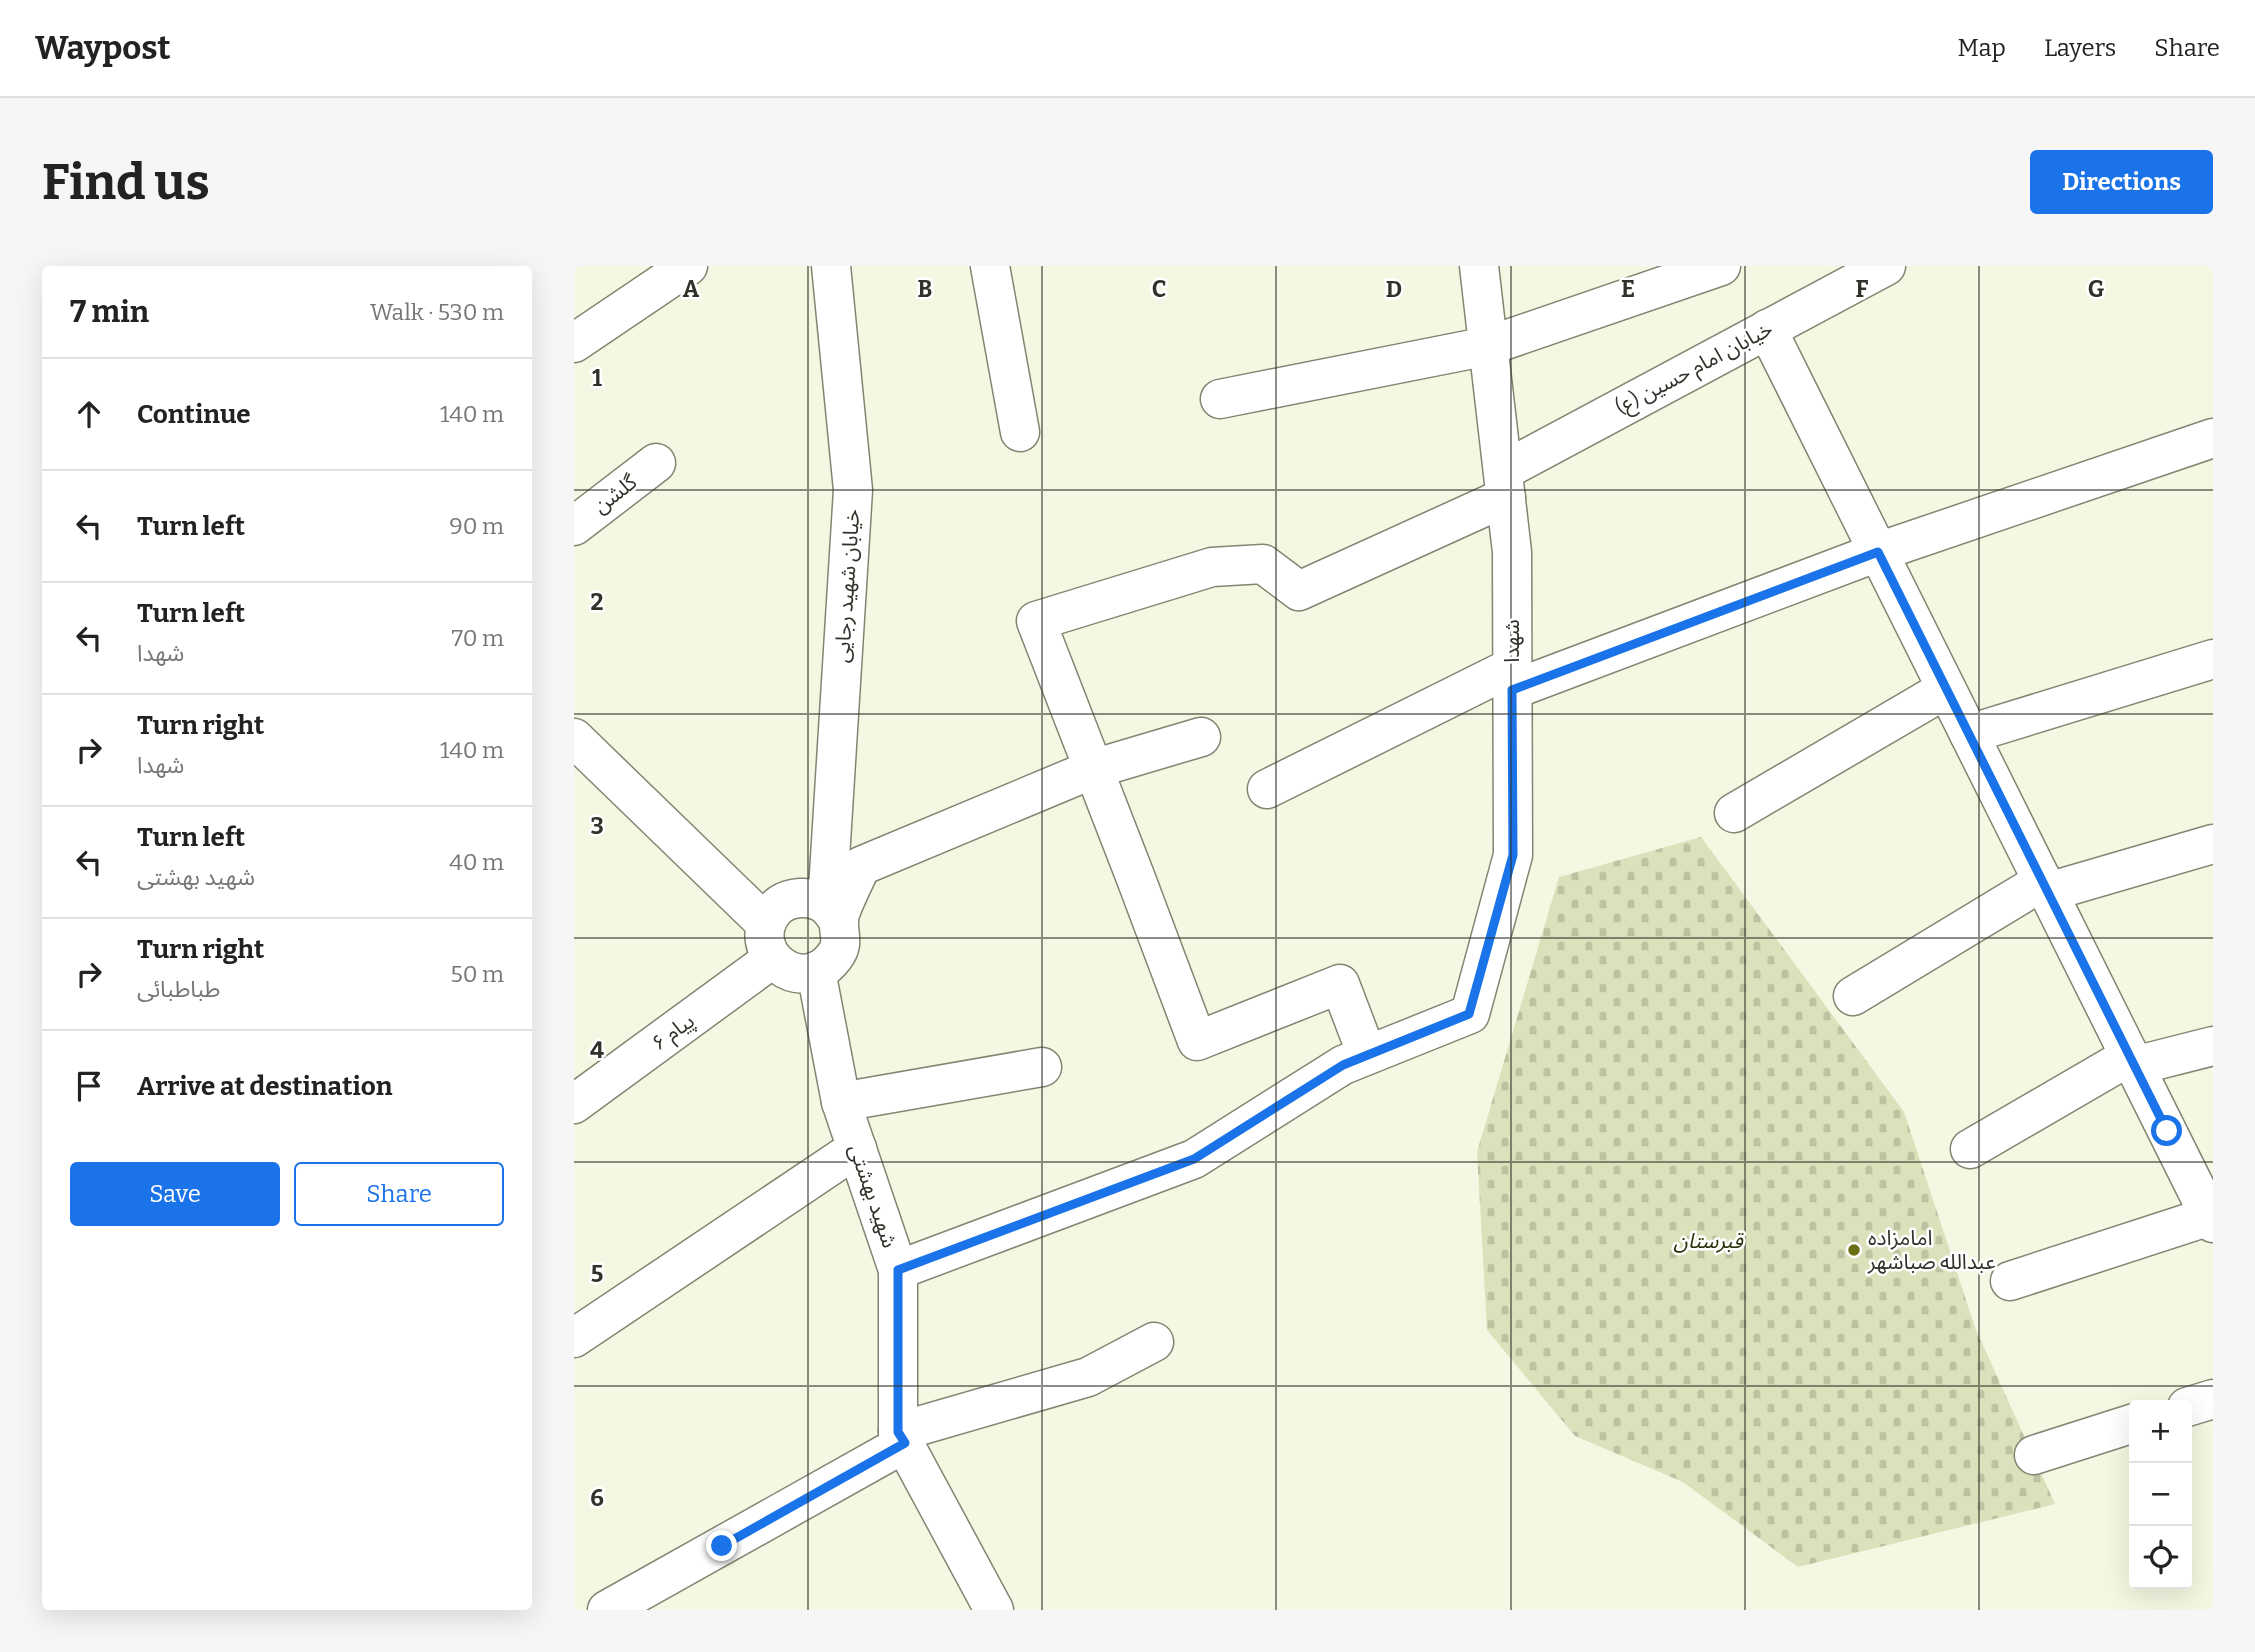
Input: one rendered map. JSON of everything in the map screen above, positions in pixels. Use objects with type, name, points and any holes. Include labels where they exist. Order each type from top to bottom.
[{"type":"street","points":[[574,343],[688,266]]},
{"type":"street","name":"خیابان شهید رجایی","points":[[831,266],[853,490],[833,913]]},
{"type":"street","points":[[990,266],[1020,432]]},
{"type":"street","name":"شهدا","points":[[898,1270],[1194,1159],[1343,1065],[1469,1014],[1513,855],[1512,552],[1479,266]]},
{"type":"street","points":[[1220,399],[1488,346],[1721,266]]},
{"type":"street","name":"خیابان امام حسین (ع)","points":[[1093,769],[1036,621],[1212,567],[1263,564],[1299,591],[1504,484],[1767,329],[1886,266]]},
{"type":"street","points":[[1767,329],[2132,1061],[2209,1208],[2010,1280]]},
{"type":"street","points":[[1267,789],[1512,678],[2213,438]]},
{"type":"street","name":"گلشن","points":[[574,526],[656,463]]},
{"type":"street","points":[[1969,734],[2213,659]]},
{"type":"street","points":[[1734,813],[1946,689]]},
{"type":"street","points":[[833,913],[861,866],[1093,769],[1201,737]]},
{"type":"street","points":[[574,738],[769,942],[787,971],[805,974],[823,969],[836,956],[842,938],[833,913],[810,898],[792,899],[776,908],[769,942]]},
{"type":"street","points":[[1093,769],[1197,1041],[1340,984],[1367,1055]]},
{"type":"street","points":[[1853,996],[2045,887],[2213,844]]},
{"type":"street","name":"پیام ۶","points":[[574,1104],[769,942]]},
{"type":"street","name":"شهید بهشتی","points":[[816,971],[841,1102],[898,1270],[902,1438],[994,1610]]},
{"type":"street","points":[[1970,1149],[2132,1061],[2213,1046]]},
{"type":"street","points":[[841,1102],[1042,1067]]},
{"type":"street","points":[[574,1338],[857,1148]]},
{"type":"street","points":[[607,1610],[902,1438],[1088,1377],[1154,1342]]},
{"type":"street","points":[[2192,1405],[2213,1399]]},
{"type":"street","points":[[2034,1455],[2129,1425]]},
{"type":"green space","name":"قبرستان","points":[[1701,837],[1904,1112],[1976,1330],[2055,1504],[1798,1567],[1683,1482],[1575,1436],[1487,1330],[1477,1152],[1559,877]]},
{"type":"place","name":"امامزاده عبدالله صباشهر","points":[[1854,1250]]},
{"type":"route","points":[[722,1546],[905,1443],[898,1432],[898,1270],[1194,1159],[1343,1065],[1469,1014],[1513,855],[1512,690],[1878,552],[2167,1131]]}]
